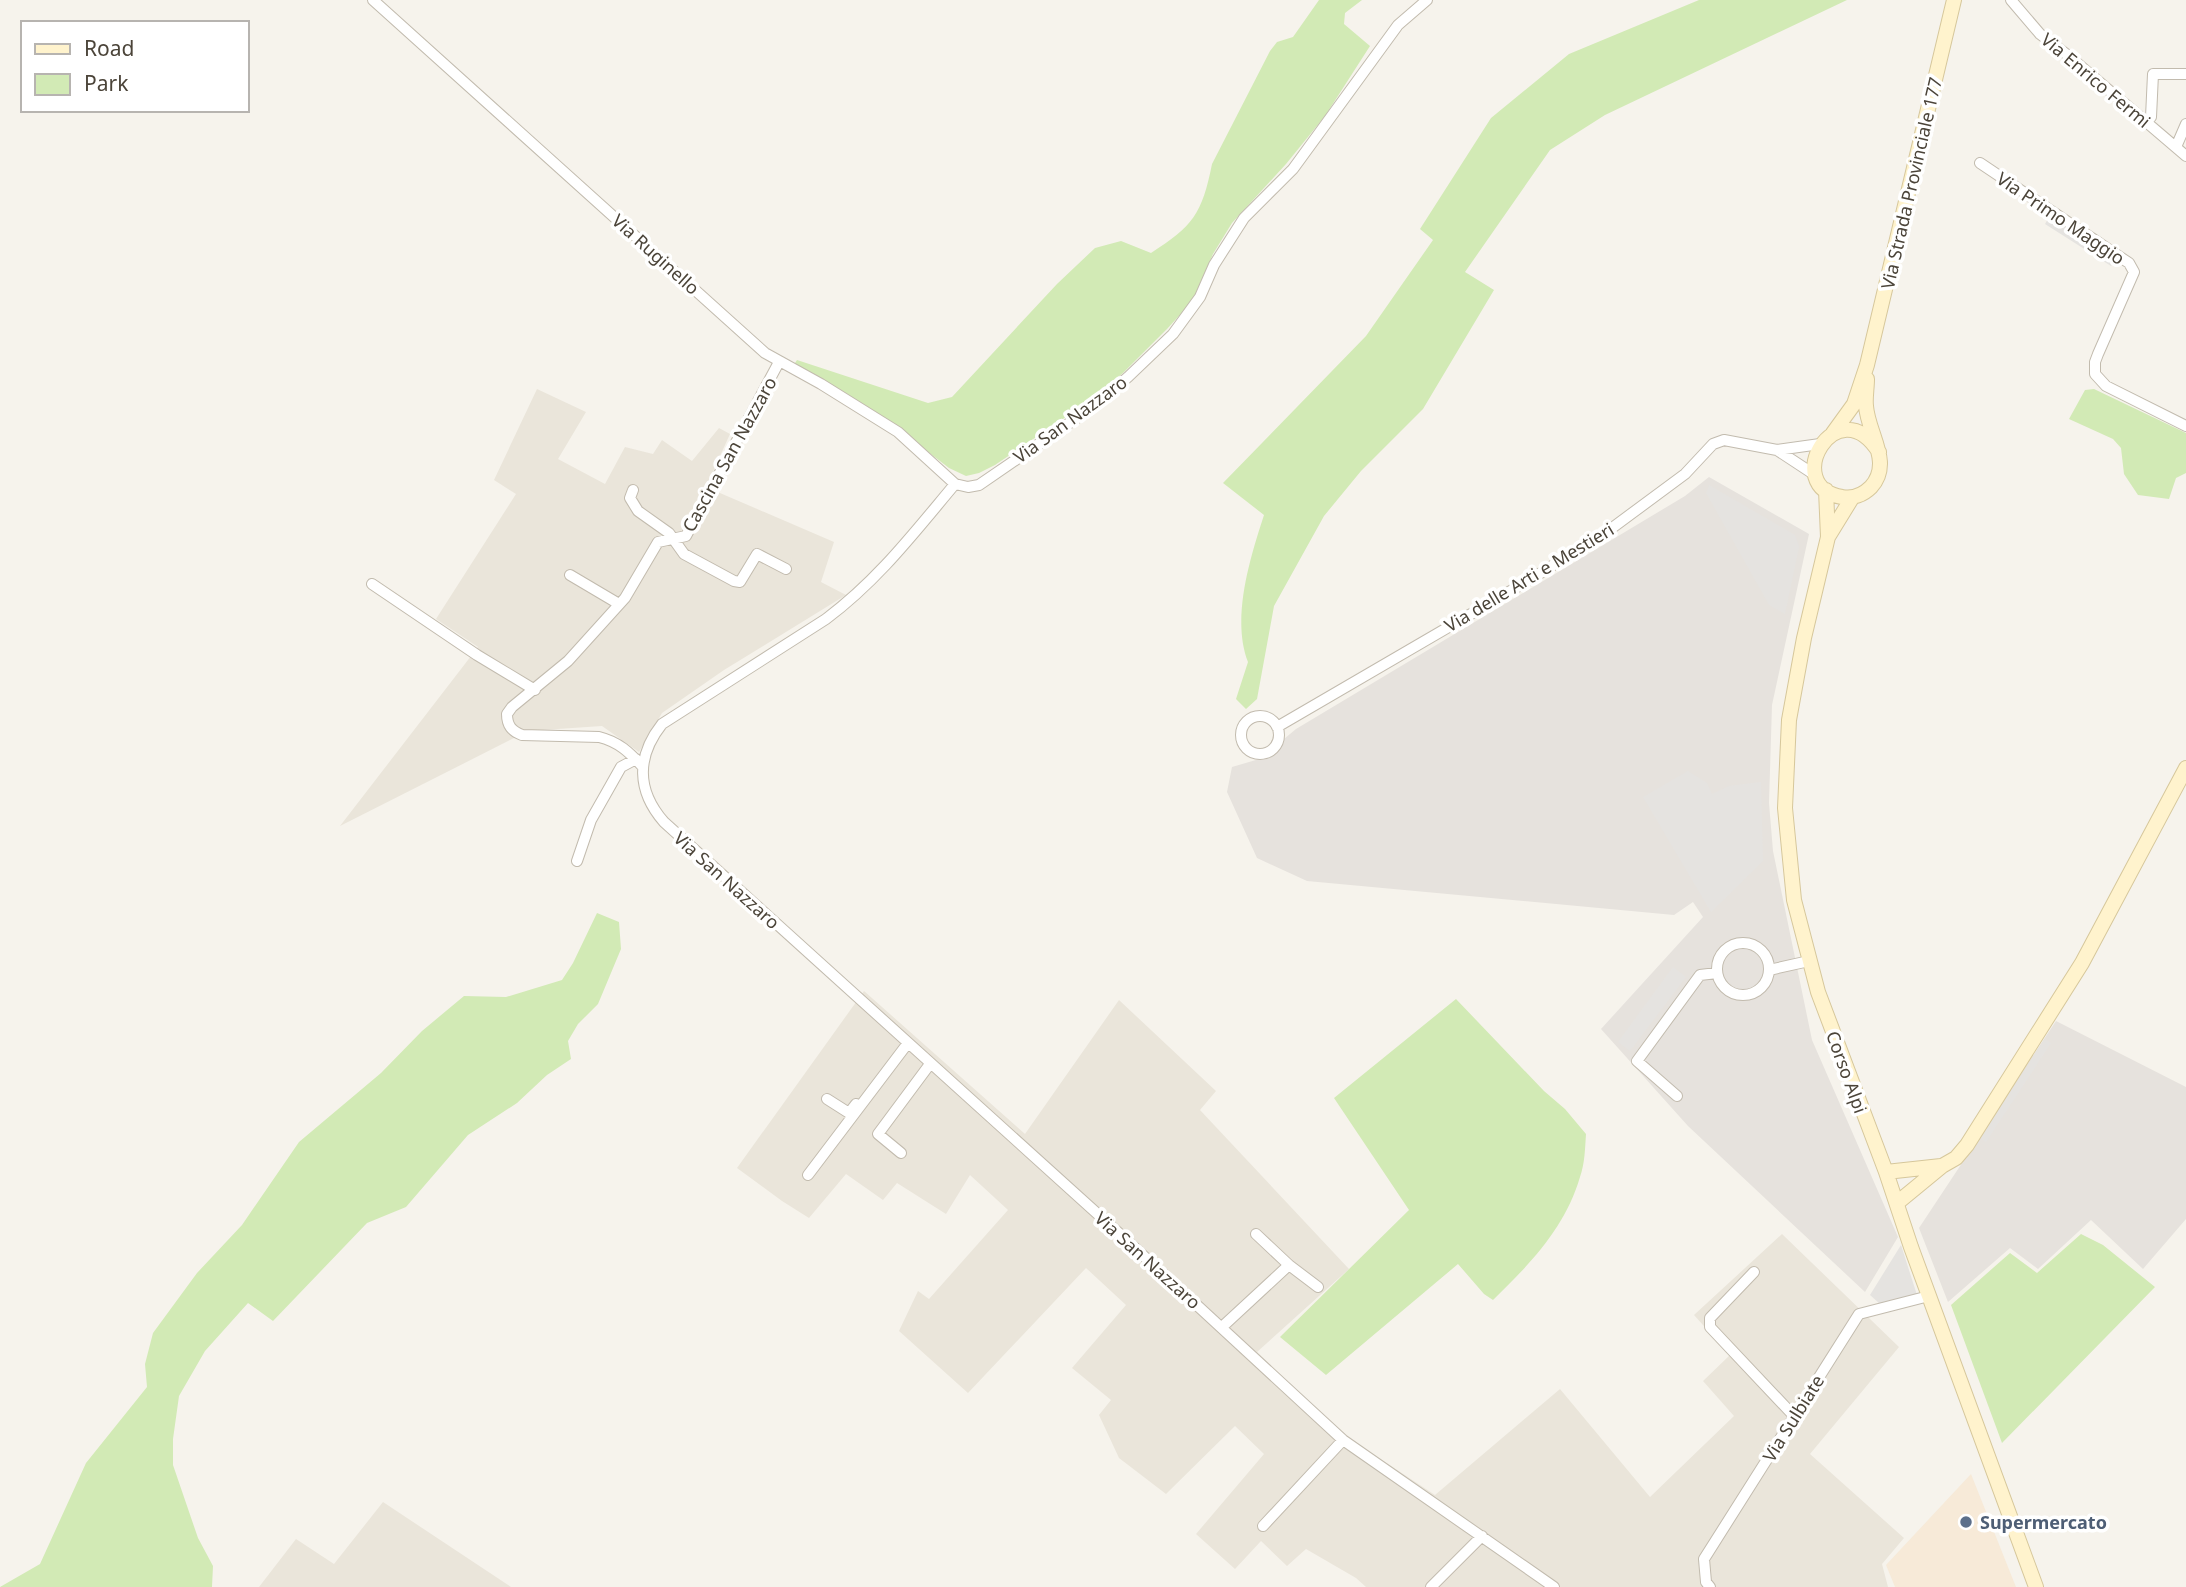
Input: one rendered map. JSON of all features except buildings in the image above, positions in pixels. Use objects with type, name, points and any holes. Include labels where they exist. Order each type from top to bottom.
[{"type":"main road","name":"Via Strada Provinciale 177","points":[[1820,444],[1833,433],[1854,404],[1867,365],[1954,0]]},
{"type":"main road","name":"Via Strada Provinciale 177","points":[[1852,498],[1866,492],[1877,481],[1881,467],[1866,408],[1867,365]]},
{"type":"main road","points":[[1833,433],[1855,431],[1866,436],[1879,452]]},
{"type":"main road","points":[[1820,444],[1814,456],[1815,475],[1826,490],[1839,497],[1852,498]]},
{"type":"main road","name":"Corso Alpi","points":[[1826,490],[1828,537],[1796,676],[1784,783],[1794,900],[1818,992],[2036,1587]]},
{"type":"main road","name":"Corso Alpi","points":[[1828,537],[1852,498]]},
{"type":"main road","points":[[1897,1203],[1942,1166],[1956,1158],[1967,1144],[2094,943],[2186,768]]},
{"type":"main road","points":[[1886,1172],[1942,1166]]},
{"type":"street","name":"Via Ruginello","points":[[373,0],[765,353],[898,432],[955,484]]},
{"type":"street","name":"Via San Nazzaro","points":[[955,484],[968,487],[979,485],[1090,409],[1173,334],[1200,297],[1214,265],[1244,218],[1293,169],[1389,36],[1409,13],[1427,0]]},
{"type":"street","name":"Via Enrico Fermi","points":[[2011,0],[2040,34],[2186,156]]},
{"type":"street","points":[[2146,123],[2151,117],[2153,74],[2186,74]]},
{"type":"street","points":[[2176,147],[2186,124]]},
{"type":"street","name":"Via Primo Maggio","points":[[1980,163],[2129,263],[2134,272],[2098,354],[2095,374],[2106,386],[2186,426]]},
{"type":"street","name":"Cascina San Nazzaro","points":[[622,601],[658,542],[686,536],[690,530],[779,362]]},
{"type":"street","name":"Via delle Arti e Mestieri","points":[[1277,727],[1608,531],[1685,474],[1713,444],[1724,440],[1777,450],[1820,444]]},
{"type":"street","name":"Via delle Arti e Mestieri","points":[[1777,450],[1815,475]]},
{"type":"street","points":[[577,861],[591,820],[621,767],[639,763],[662,724],[852,600],[880,573],[955,484]]},
{"type":"street","name":"Cascina San Nazzaro","points":[[633,490],[630,498],[638,511],[669,533],[684,554],[734,581],[740,582],[757,554],[786,569]]},
{"type":"street","points":[[570,575],[622,601],[568,661],[512,707],[507,714],[507,721],[514,732],[522,736],[599,737],[619,743],[639,763]]},
{"type":"street","points":[[372,584],[535,690]]},
{"type":"street","name":"Via San Nazzaro","points":[[639,763],[646,797],[664,822],[1222,1327],[1343,1440],[1554,1587]]},
{"type":"street","points":[[1746,943],[1763,952],[1768,960],[1769,970],[1768,979],[1762,987],[1745,996],[1727,990],[1720,982],[1717,964],[1727,948],[1746,943]]},
{"type":"street","points":[[1769,970],[1809,961]]},
{"type":"street","points":[[1677,1096],[1637,1061],[1700,975],[1717,973]]},
{"type":"street","points":[[827,1099],[849,1113],[906,1042]]},
{"type":"street","points":[[808,1175],[906,1042]]},
{"type":"street","points":[[901,1153],[877,1134],[930,1064]]},
{"type":"street","points":[[1256,1234],[1289,1265],[1318,1287]]},
{"type":"street","points":[[1222,1327],[1289,1265]]},
{"type":"street","points":[[1754,1272],[1710,1318],[1710,1327],[1794,1416]]},
{"type":"street","name":"Via Sulbiate","points":[[1710,1587],[1706,1582],[1704,1559],[1859,1314],[1929,1296]]},
{"type":"street","points":[[1263,1526],[1343,1440]]},
{"type":"street","points":[[1431,1587],[1482,1536]]},
{"type":"shaded area","points":[[2049,217],[2116,259],[2111,266],[2045,224]]},
{"type":"shaded area","points":[[537,389],[586,412],[558,459],[605,484],[625,447],[653,454],[662,440],[692,461],[719,428],[730,434],[706,487],[834,542],[821,582],[846,595],[724,670],[662,713],[639,752],[602,726],[528,731],[340,826],[478,647],[436,619],[516,494],[494,480]]},
{"type":"shaded area","points":[[1709,477],[1809,534],[1772,705],[1769,803],[1773,851],[1812,1040],[1898,1237],[1865,1292],[1688,1126],[1601,1029],[1703,917],[1693,902],[1674,915],[1307,881],[1257,858],[1227,792],[1232,767],[1273,755],[1284,739],[1296,729],[1685,496]]},
{"type":"shaded area","points":[[1709,485],[1795,535],[1799,547],[1785,614],[1769,605],[1706,493]]},
{"type":"shaded area","points":[[1688,771],[1707,783],[1712,794],[1729,786],[1761,782],[1763,861],[1711,912],[1643,797]]},
{"type":"shaded area","points":[[1673,967],[1686,977],[1630,1051],[1618,1042]]},
{"type":"shaded area","points":[[864,991],[1025,1134],[1119,1000],[1216,1091],[1200,1110],[1349,1269],[1257,1352],[1344,1435],[1435,1495],[1560,1389],[1650,1497],[1734,1416],[1703,1381],[1730,1355],[1694,1315],[1782,1234],[1899,1347],[1810,1454],[1904,1538],[1882,1564],[1888,1587],[1366,1587],[1356,1578],[1306,1549],[1287,1566],[1261,1541],[1235,1569],[1196,1534],[1264,1454],[1235,1426],[1166,1494],[1119,1458],[1099,1415],[1111,1400],[1072,1368],[1126,1305],[1086,1268],[968,1393],[899,1331],[918,1291],[929,1299],[1008,1210],[970,1175],[946,1214],[897,1183],[883,1200],[846,1174],[809,1218],[737,1168]]},
{"type":"shaded area","points":[[2056,1021],[2186,1087],[2186,1219],[2143,1269],[2091,1220],[2038,1269],[2010,1248],[1948,1302],[1919,1228]]},
{"type":"shaded area","points":[[2045,1039],[2051,1043],[1986,1142],[1980,1138]]},
{"type":"shaded area","points":[[1901,1245],[1917,1295],[1880,1304],[1870,1295]]},
{"type":"shaded area","points":[[1971,1474],[2016,1587],[1895,1587],[1886,1565]]},
{"type":"shaded area","points":[[383,1502],[511,1587],[259,1587],[296,1539],[334,1564]]},
{"type":"green space","points":[[1319,0],[1362,0],[1345,13],[1344,24],[1370,46],[1325,116],[1232,223],[1213,254],[1188,306],[1123,373],[1085,404],[995,465],[966,476],[949,468],[923,448],[793,366],[797,360],[928,403],[952,397],[1057,284],[1095,248],[1121,241],[1151,253],[1186,226],[1199,207],[1212,164],[1270,51],[1277,42],[1293,37]]},
{"type":"green space","points":[[1699,0],[1847,0],[1605,115],[1550,150],[1465,272],[1494,290],[1423,409],[1361,471],[1324,516],[1274,606],[1257,699],[1246,709],[1236,699],[1248,662],[1241,627],[1242,608],[1248,569],[1264,515],[1223,483],[1366,336],[1433,240],[1420,229],[1491,118],[1569,54]]},
{"type":"green space","points":[[2094,389],[2186,433],[2186,473],[2176,478],[2169,499],[2138,495],[2124,474],[2121,448],[2113,439],[2069,419],[2085,390]]},
{"type":"green space","points":[[597,913],[619,922],[621,949],[598,1004],[578,1024],[568,1041],[571,1059],[547,1075],[517,1103],[468,1135],[406,1207],[367,1223],[273,1321],[248,1303],[205,1351],[179,1396],[173,1439],[173,1465],[198,1538],[213,1566],[212,1587],[0,1587],[40,1564],[86,1463],[147,1387],[145,1364],[153,1333],[197,1273],[242,1225],[299,1142],[381,1073],[422,1031],[464,996],[506,997],[562,980]]},
{"type":"green space","points":[[1456,999],[1544,1091],[1565,1109],[1586,1134],[1580,1177],[1556,1229],[1533,1259],[1493,1300],[1484,1294],[1458,1264],[1326,1375],[1280,1337],[1409,1210],[1334,1098]]},
{"type":"green space","points":[[2081,1234],[2103,1245],[2155,1287],[2002,1443],[1951,1305],[2010,1253],[2037,1273]]},
{"type":"place","name":"Supermercato","points":[[1966,1522]]}]
